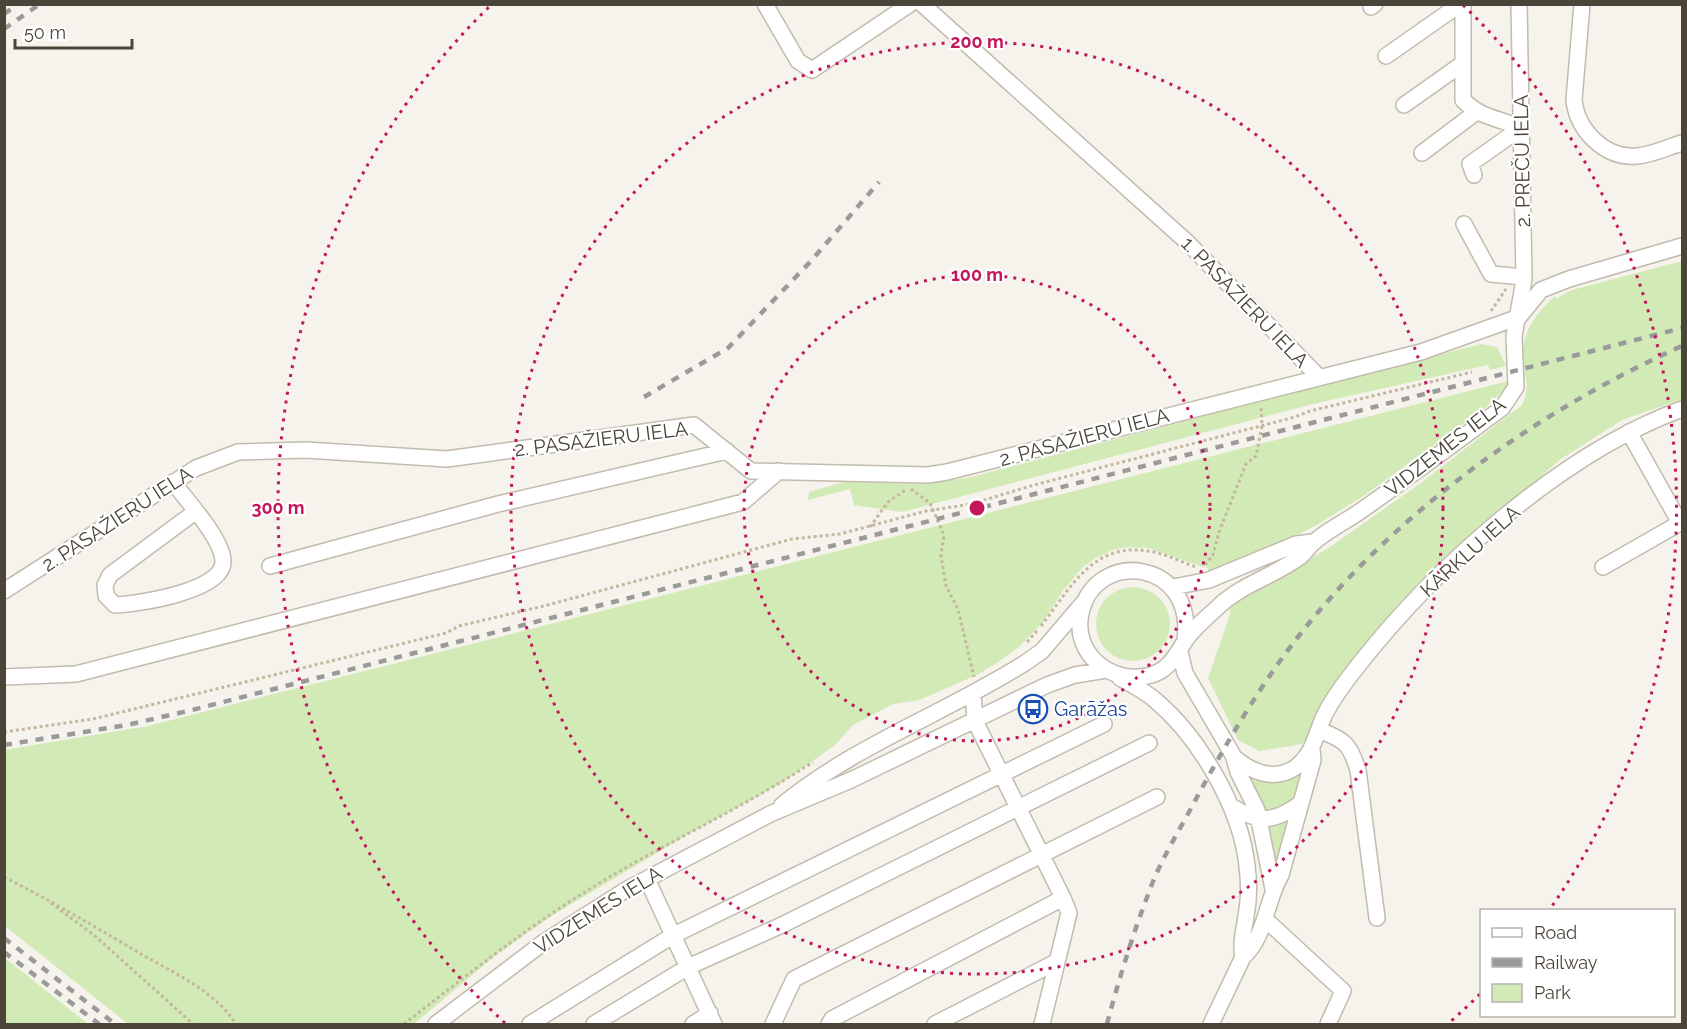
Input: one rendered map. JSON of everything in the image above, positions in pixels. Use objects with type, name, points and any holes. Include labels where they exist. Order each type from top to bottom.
[{"type":"street","points":[[765,4],[798,61],[812,70],[910,4]]},
{"type":"street","name":"2. PREČU IELA","points":[[1519,317],[1524,277],[1520,4]]},
{"type":"street","points":[[1582,4],[1574,100],[1576,114],[1581,125],[1593,138],[1611,151],[1624,156],[1639,156],[1683,143]]},
{"type":"street","points":[[1386,56],[1456,7],[1463,7],[1463,100],[1475,113],[1504,120],[1521,128],[1470,164],[1474,175]]},
{"type":"street","name":"1. PASAŽIERU IELA","points":[[928,9],[1187,242],[1318,376],[1421,352],[1519,317]]},
{"type":"street","points":[[1404,105],[1462,64]]},
{"type":"street","points":[[1422,153],[1475,113]]},
{"type":"street","points":[[1464,224],[1491,274],[1524,277]]},
{"type":"street","points":[[1519,317],[1540,290],[1569,279],[1683,246]]},
{"type":"street","name":"VIDZEMES IELA","points":[[436,1024],[544,942],[647,879],[770,814],[851,780],[1047,685],[1075,675],[1112,673],[1136,678],[1153,675],[1168,666],[1182,646],[1222,603],[1302,555],[1313,542],[1361,511],[1502,408],[1516,387],[1514,336],[1519,317]]},
{"type":"street","name":"2. PASAŽIERU IELA","points":[[4,591],[196,468],[238,452],[306,450],[447,459],[694,425],[751,471],[928,475],[1318,376]]},
{"type":"street","name":"KĀRKLU IELA","points":[[1234,758],[1245,767],[1273,775],[1297,766],[1311,750],[1342,685],[1435,579],[1538,490],[1629,432],[1683,409]]},
{"type":"street","points":[[1603,567],[1681,523],[1629,432]]},
{"type":"street","points":[[270,566],[498,504],[727,452]]},
{"type":"street","points":[[4,676],[76,674],[742,502],[779,471]]},
{"type":"street","points":[[173,482],[195,512],[218,544],[224,562],[220,575],[208,585],[135,604],[115,604],[106,596],[105,585],[110,575],[195,512]]},
{"type":"street","name":"VIDZEMES IELA","points":[[770,814],[801,789],[842,764],[973,686],[1000,679],[1042,651],[1095,586],[1109,576],[1126,571],[1143,571],[1159,577],[1173,588],[1209,580],[1296,544],[1313,542]]},
{"type":"street","points":[[1173,588],[1186,612],[1182,646]]},
{"type":"street","points":[[1085,601],[1081,613],[1082,640],[1096,662],[1112,673]]},
{"type":"street","name":"KĀRKLU IELA","points":[[1182,646],[1185,673],[1234,758],[1259,819],[1273,889]]},
{"type":"street","name":"KĀRKLU IELA","points":[[1112,673],[1154,699],[1172,717],[1190,738],[1233,807],[1247,866],[1247,914],[1241,945],[1243,957]]},
{"type":"street","points":[[973,686],[975,721],[1004,776],[1069,914],[1042,1024]]},
{"type":"street","points":[[530,1024],[672,936],[1004,776],[1104,724]]},
{"type":"street","points":[[1319,730],[1336,736],[1352,748],[1358,770],[1377,918]]},
{"type":"street","points":[[594,1024],[688,967],[782,925],[1149,743]]},
{"type":"street","name":"KĀRKLU IELA","points":[[1211,1024],[1243,957],[1251,950],[1273,889],[1281,875],[1313,760],[1311,750]]},
{"type":"street","points":[[773,1024],[794,979],[1041,853],[1157,797]]},
{"type":"street","points":[[1233,807],[1259,819],[1286,814],[1301,803]]},
{"type":"street","points":[[647,879],[712,1019],[693,1024]]},
{"type":"street","points":[[829,1024],[832,1019],[1063,898]]},
{"type":"street","points":[[1264,918],[1343,991],[1328,1024]]},
{"type":"street","points":[[934,1024],[1056,962]]},
{"type":"path","points":[[4,732],[93,719],[123,710],[170,701],[446,633],[459,626],[544,606],[792,539],[822,534],[840,534],[1006,495],[1034,485],[1262,426],[1310,411],[1472,372]]},
{"type":"path","points":[[1203,569],[1213,555],[1219,532],[1246,464],[1256,456],[1262,426],[1259,391]]},
{"type":"path","points":[[870,527],[888,502],[928,475]]},
{"type":"path","points":[[909,488],[930,503],[944,536],[941,555],[946,586],[958,609],[973,686]]},
{"type":"path","points":[[4,877],[194,985],[221,1006],[236,1024]]},
{"type":"path","points":[[40,896],[95,936],[193,1024]]},
{"type":"green space","points":[[1682,261],[1682,399],[1622,420],[1561,459],[1419,582],[1332,688],[1303,744],[1259,751],[1238,740],[1208,678],[1231,612],[1228,607],[1330,547],[1418,485],[1522,405],[1527,387],[1523,360],[1524,341],[1531,324],[1555,296],[1557,298],[1572,290]]},
{"type":"green space","points":[[1481,344],[1497,347],[1506,366],[1490,370],[1488,365],[1313,404],[902,512],[854,505],[850,489],[808,500],[809,492],[844,482],[922,484],[967,478]]},
{"type":"green space","points":[[1508,381],[1505,389],[1483,410],[1362,497],[1315,526],[1256,555],[1210,574],[1206,565],[1203,567],[1148,548],[1129,547],[1113,550],[1096,558],[1083,567],[1062,592],[1044,621],[1020,646],[1000,661],[977,675],[919,700],[893,704],[853,725],[835,745],[780,784],[687,835],[553,915],[495,956],[414,1024],[128,1024],[5,926],[4,750],[148,726]]},
{"type":"green space","points":[[1133,587],[1147,590],[1159,598],[1167,610],[1170,624],[1167,638],[1159,650],[1147,658],[1133,661],[1119,658],[1107,650],[1099,638],[1096,624],[1099,610],[1107,598],[1119,590]]},
{"type":"green space","points":[[1302,771],[1298,788],[1292,799],[1274,809],[1264,811],[1250,779],[1276,782]]},
{"type":"green space","points":[[1290,819],[1278,861],[1276,861],[1269,825]]},
{"type":"green space","points":[[5,958],[88,1024],[5,1024]]},
{"type":"railway","points":[[4,14],[18,4]]},
{"type":"railway","points":[[4,29],[40,4]]},
{"type":"railway","points":[[644,397],[728,348],[811,261],[879,182]]},
{"type":"railway","points":[[4,745],[127,725],[192,710],[1682,328]]},
{"type":"railway","points":[[1107,1024],[1134,933],[1164,858],[1242,719],[1271,674],[1310,622],[1354,572],[1454,483],[1509,443],[1566,407],[1624,374],[1682,346]]},
{"type":"railway","points":[[4,938],[115,1024]]},
{"type":"railway","points":[[4,952],[99,1024]]},
{"type":"place","name":"Garāžas","points":[[1033,709]]}]
